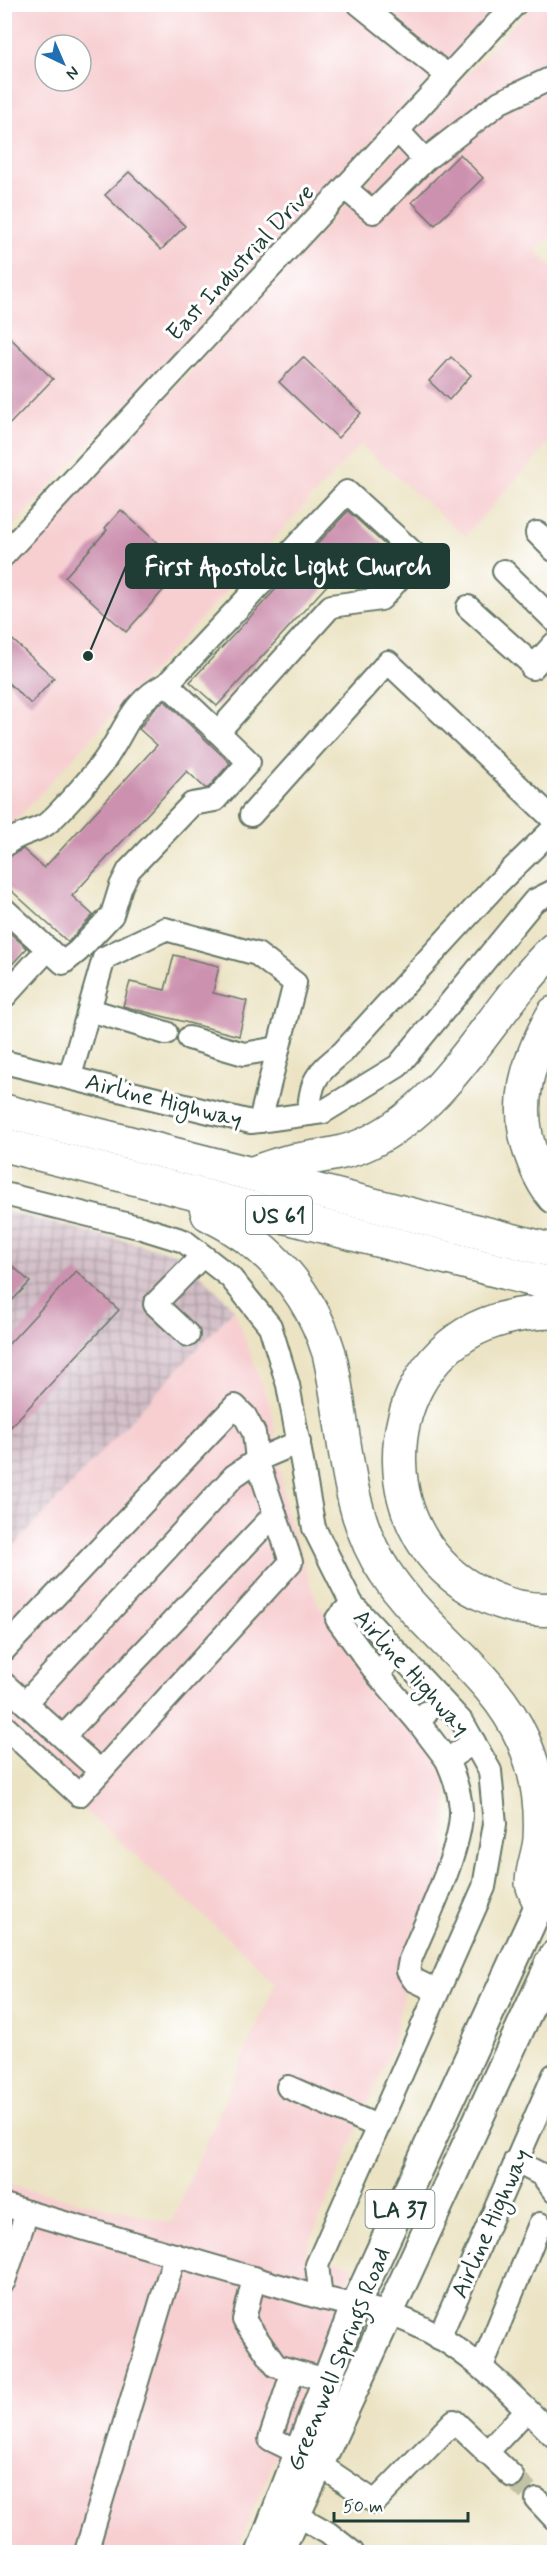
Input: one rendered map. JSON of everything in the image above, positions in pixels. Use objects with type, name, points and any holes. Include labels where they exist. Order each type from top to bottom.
[{"type":"highway","points":[[253,1173],[295,1160],[345,1151],[366,1144],[403,1122],[434,1096],[555,949]]},
{"type":"highway","points":[[555,1013],[536,1048],[527,1075],[523,1114],[524,1132],[531,1155],[540,1176],[555,1197]]},
{"type":"highway","name":"Airline Highway","points":[[4,1112],[555,1251]]},
{"type":"highway","name":"US 61","points":[[4,1145],[555,1285]]},
{"type":"highway","points":[[203,1196],[207,1214],[228,1224],[255,1243],[281,1266],[301,1290],[323,1333],[329,1353],[355,1497],[369,1544],[395,1586],[494,1693],[523,1739],[539,1793],[540,1839],[532,1884],[541,1905]]},
{"type":"highway","points":[[555,1312],[518,1315],[497,1320],[474,1330],[441,1355],[429,1369],[410,1401],[402,1424],[399,1456],[402,1496],[409,1516],[418,1536],[443,1567],[457,1580],[491,1599],[530,1609],[555,1609]]},
{"type":"main road","name":"Greenwell Springs Road","points":[[279,2553],[296,2515],[327,2380],[355,2306],[555,1873]]},
{"type":"main road","name":"Greenwell Springs Road","points":[[261,2553],[390,2315],[553,1960]]},
{"type":"street","points":[[359,4],[448,76]]},
{"type":"street","name":"East Industrial Drive","points":[[4,555],[515,4]]},
{"type":"street","points":[[345,188],[373,212],[425,160],[500,102],[555,77]]},
{"type":"street","points":[[398,131],[425,160]]},
{"type":"street","points":[[4,846],[10,839],[46,825],[105,761],[128,718],[153,690],[166,684],[346,492],[418,557],[381,599],[331,606],[218,732]]},
{"type":"street","points":[[537,533],[555,550]]},
{"type":"street","points":[[504,571],[555,620]]},
{"type":"street","points":[[468,607],[533,667],[555,644]]},
{"type":"street","points":[[251,815],[388,662],[555,819]]},
{"type":"street","points":[[4,909],[63,963],[78,951],[112,915],[121,886],[129,870],[192,804],[215,800],[249,762],[166,684]]},
{"type":"street","points":[[309,1114],[310,1093],[320,1071],[343,1052],[497,884],[555,828]]},
{"type":"street","name":"Airline Highway","points":[[4,1062],[70,1076],[251,1122],[323,1112],[398,1066],[534,902],[555,891]]},
{"type":"street","points":[[70,1076],[104,958],[165,929],[257,954],[295,983],[261,1121]]},
{"type":"street","points":[[4,997],[48,949]]},
{"type":"street","points":[[90,1010],[166,1033]]},
{"type":"street","points":[[189,1038],[244,1054],[278,1048]]},
{"type":"street","name":"Airline Highway","points":[[4,1194],[184,1241],[230,1277],[270,1326],[288,1385],[314,1528],[352,1604],[463,1723],[490,1771],[495,1824],[484,1887],[317,2265],[321,2298]]},
{"type":"street","points":[[188,1335],[155,1304],[202,1256]]},
{"type":"street","points":[[4,1650],[235,1406],[245,1416],[254,1433],[257,1460],[291,1562],[79,1795],[4,1726]]},
{"type":"street","points":[[25,1703],[234,1476],[257,1460],[299,1443]]},
{"type":"street","points":[[63,1737],[275,1514]]},
{"type":"street","points":[[352,1604],[337,1619],[378,1675],[447,1760],[456,1780],[461,1811],[455,1849],[410,1960],[408,1971],[414,1980],[437,1991]]},
{"type":"street","points":[[378,1675],[396,1652]]},
{"type":"street","points":[[4,1684],[100,1771]]},
{"type":"street","points":[[419,1723],[439,1697]]},
{"type":"street","points":[[447,1760],[474,1742]]},
{"type":"street","name":"Airline Highway","points":[[439,2338],[515,2161],[555,2075]]},
{"type":"street","points":[[288,2087],[377,2126]]},
{"type":"street","points":[[515,2161],[542,2175],[555,2191]]},
{"type":"street","points":[[4,2205],[321,2298],[390,2315],[439,2338],[482,2366],[555,2436]]},
{"type":"street","points":[[4,2281],[27,2212]]},
{"type":"street","points":[[482,2366],[540,2224]]},
{"type":"street","points":[[86,2553],[175,2255]]},
{"type":"street","points":[[254,2278],[244,2320],[276,2366],[327,2380]]},
{"type":"street","points":[[293,2370],[270,2439],[310,2459],[375,2502],[454,2421],[512,2476]]},
{"type":"street","points":[[486,2453],[527,2410]]},
{"type":"street","points":[[537,2500],[555,2518]]},
{"type":"street","points":[[296,2515],[328,2533],[352,2553]]},
{"type":"shaded area","points":[[5,5],[499,5],[5,535]]},
{"type":"shaded area","points":[[532,5],[554,5],[554,231],[536,251],[554,269],[554,438],[465,536],[360,445],[5,832],[4,573]]},
{"type":"shaded area","points":[[5,1211],[182,1255],[234,1309],[5,1556]]},
{"type":"shaded area","points":[[234,1309],[272,1411],[287,1516],[317,1603],[447,1760],[446,1871],[408,1971],[392,2047],[305,2254],[354,2266],[236,2552],[5,2552],[5,2184],[171,2223],[276,1981],[5,1739],[4,1556]]},
{"type":"building","points":[[460,154],[483,178],[435,225],[412,202]]},
{"type":"building","points":[[129,172],[185,226],[161,250],[105,195]]},
{"type":"building","points":[[4,332],[53,379],[4,430]]},
{"type":"building","points":[[303,357],[361,413],[338,438],[279,382]]},
{"type":"building","points":[[451,357],[471,375],[449,400],[429,381]]},
{"type":"building","points":[[121,510],[184,567],[126,632],[65,577],[107,530],[105,528]]},
{"type":"building","points":[[348,511],[399,558],[376,584],[350,560],[217,706],[190,682]]},
{"type":"building","points":[[4,632],[54,678],[31,704],[4,679]]},
{"type":"building","points":[[165,701],[230,763],[208,788],[205,788],[187,771],[72,896],[93,915],[68,942],[4,884],[4,859],[23,849],[44,868],[157,745],[139,729],[154,709]]},
{"type":"building","points":[[4,928],[27,948],[4,973]]},
{"type":"building","points":[[174,955],[219,966],[213,993],[247,1001],[239,1036],[123,1006],[130,982],[165,990]]},
{"type":"building","points":[[4,1258],[30,1282],[4,1309]]},
{"type":"building","points":[[76,1271],[119,1310],[4,1434],[4,1349]]},
{"type":"tunnel","points":[[512,2476],[537,2500]]},
{"type":"place","name":"First Apostolic Light Church","points":[[88,656]]}]
